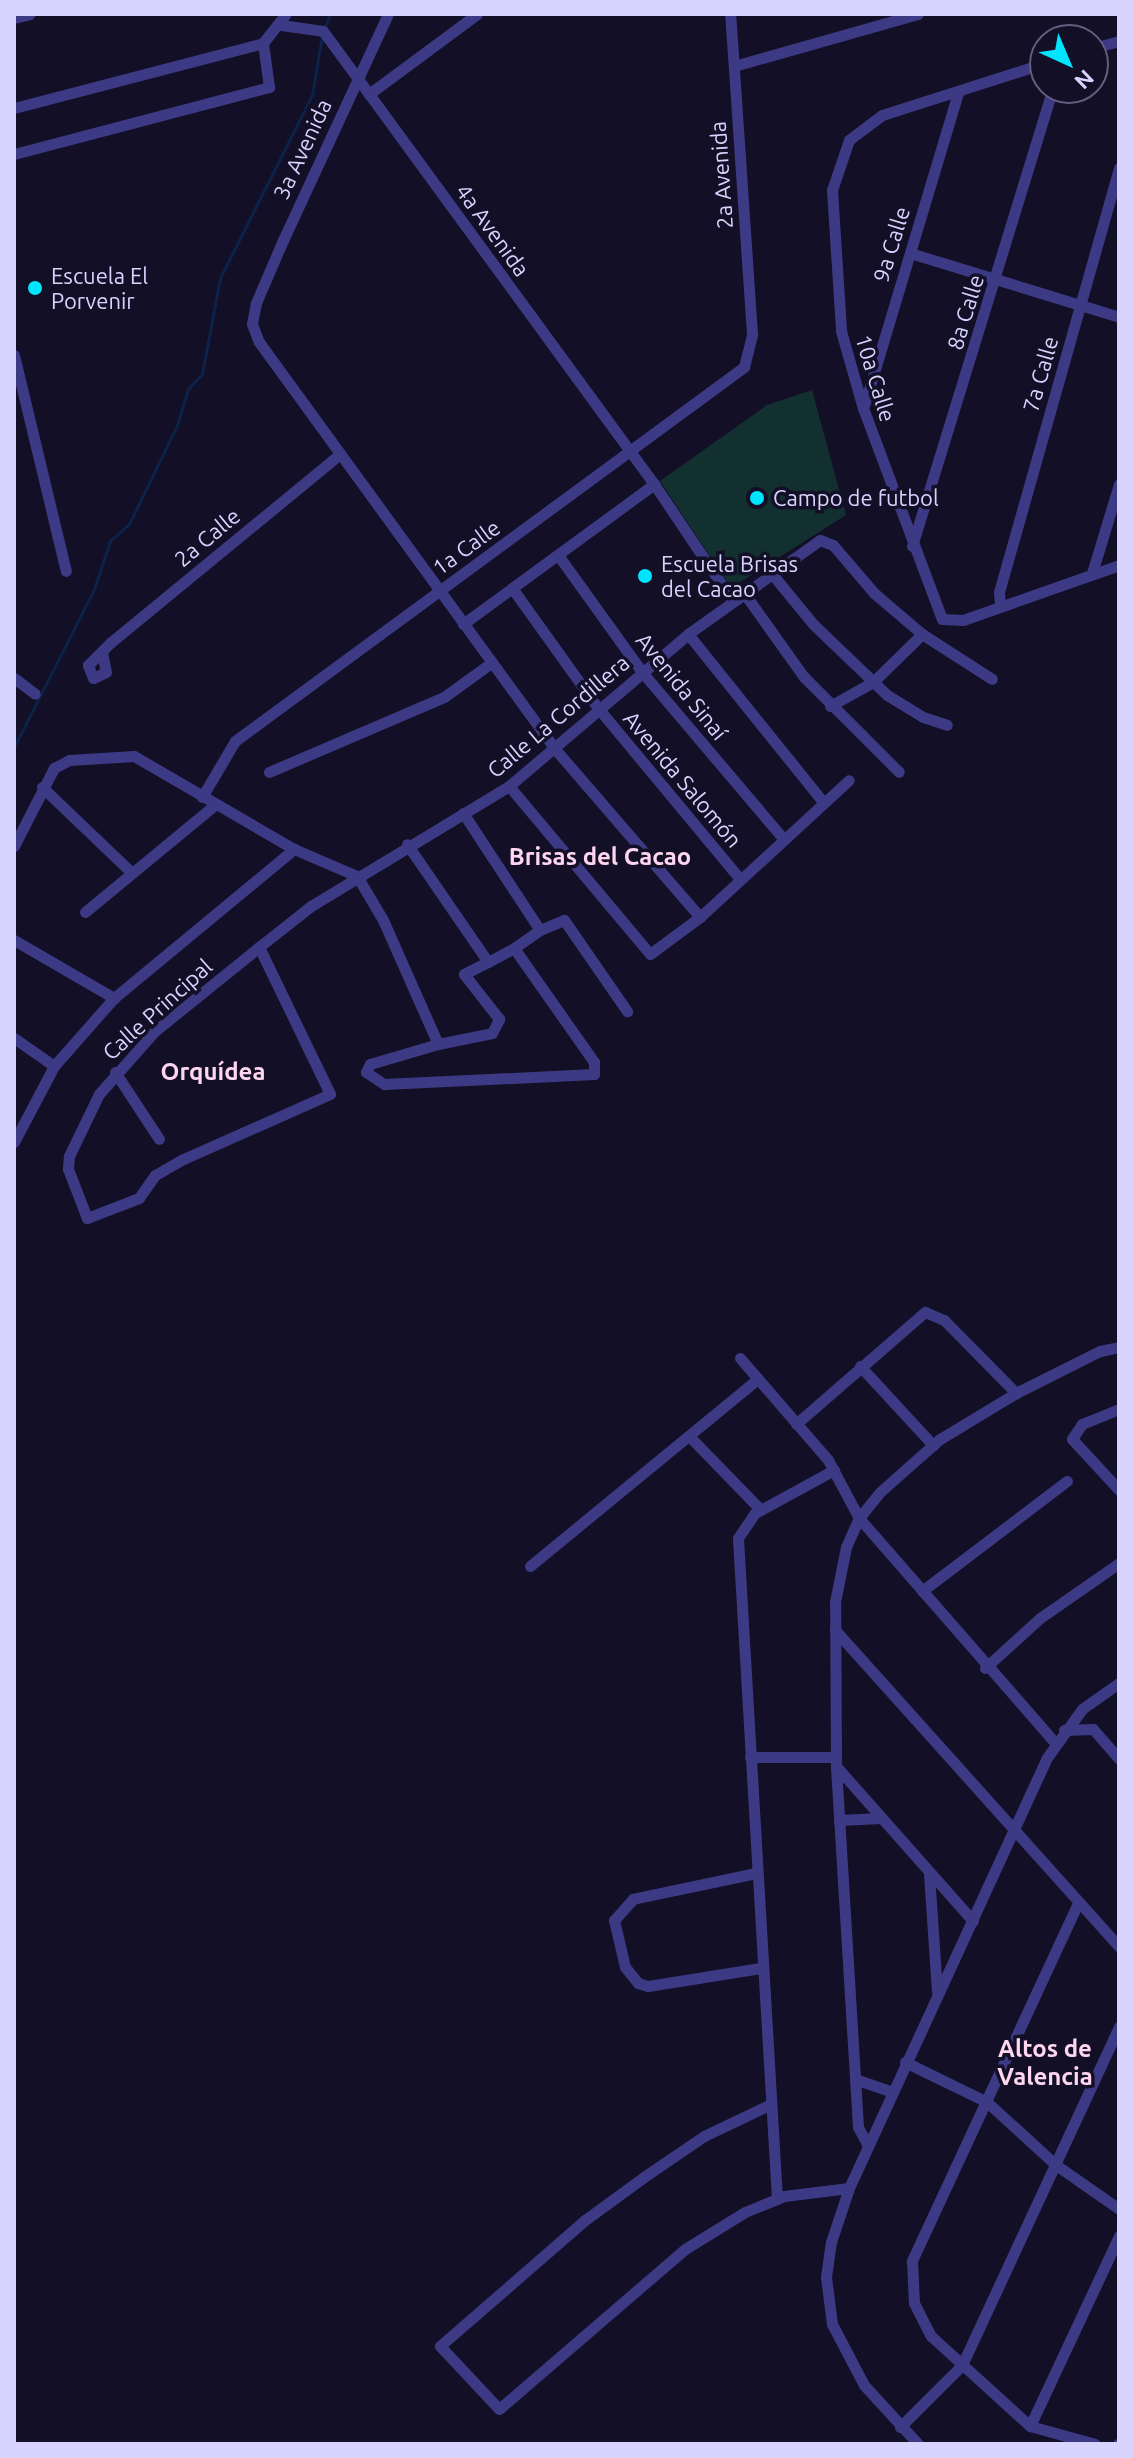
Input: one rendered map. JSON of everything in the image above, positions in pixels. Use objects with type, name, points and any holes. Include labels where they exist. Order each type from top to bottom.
[{"type":"street","points":[[14,18],[30,14]]},
{"type":"street","name":"3a Avenida","points":[[340,454],[259,342],[251,317],[388,14]]},
{"type":"street","points":[[369,94],[477,14]]},
{"type":"street","name":"2a Avenida","points":[[730,14],[752,334]]},
{"type":"street","points":[[734,66],[918,14]]},
{"type":"street","points":[[14,108],[263,43],[284,19]]},
{"type":"street","name":"4a Avenida","points":[[284,19],[323,31],[631,452],[732,600]]},
{"type":"street","points":[[14,154],[269,87],[263,43]]},
{"type":"street","points":[[958,92],[1029,68]]},
{"type":"street","name":"10a Calle","points":[[958,92],[882,115],[849,140],[832,190],[834,275],[841,331],[863,408],[912,547],[942,619],[951,623],[1000,598]]},
{"type":"street","name":"9a Calle","points":[[863,408],[958,92]]},
{"type":"street","name":"8a Calle","points":[[912,547],[931,496],[1048,104]]},
{"type":"street","name":"7a Calle","points":[[1000,598],[1119,168]]},
{"type":"street","points":[[910,253],[1119,317]]},
{"type":"street","name":"1a Calle","points":[[202,797],[235,741],[738,376],[752,334]]},
{"type":"street","points":[[14,355],[66,571]]},
{"type":"street","points":[[340,454],[555,749],[700,917]]},
{"type":"street","name":"2a Calle","points":[[102,652],[340,454]]},
{"type":"street","points":[[463,624],[654,484]]},
{"type":"street","points":[[1092,573],[1119,484]]},
{"type":"street","points":[[898,505],[931,496]]},
{"type":"street","name":"Calle La Cordillera","points":[[311,906],[407,844],[509,786],[688,634],[820,540],[833,545],[874,593],[922,634]]},
{"type":"street","name":"Avenida Sinaí","points":[[558,555],[642,672],[782,837]]},
{"type":"street","points":[[1000,598],[1119,565]]},
{"type":"street","points":[[772,574],[813,624],[873,682],[923,717],[947,725]]},
{"type":"street","name":"Avenida Salomón","points":[[512,588],[598,708],[739,878]]},
{"type":"street","points":[[744,593],[830,706],[899,772]]},
{"type":"street","points":[[688,634],[823,802]]},
{"type":"street","points":[[830,706],[873,682],[922,634],[992,679]]},
{"type":"street","points":[[269,772],[444,697],[491,663]]},
{"type":"street","points":[[14,678],[35,694]]},
{"type":"street","points":[[14,846],[54,768],[69,760],[134,756],[294,849],[357,876],[383,920],[438,1044]]},
{"type":"street","points":[[509,786],[650,954],[700,917],[782,837],[849,780]]},
{"type":"street","points":[[42,787],[131,872]]},
{"type":"street","points":[[85,912],[216,804]]},
{"type":"street","points":[[463,813],[540,930]]},
{"type":"street","points":[[407,844],[488,962]]},
{"type":"street","points":[[15,1139],[54,1066],[114,998],[294,849]]},
{"type":"street","name":"Calle Principal","points":[[259,947],[330,1094],[160,1171],[139,1198],[92,1217],[84,1215],[69,1156],[115,1072],[155,1031],[259,947],[311,906]]},
{"type":"street","points":[[514,948],[594,1062],[594,1074],[384,1084],[366,1072],[370,1064],[438,1044],[492,1033],[499,1026],[499,1019],[464,974],[514,948],[540,930],[564,920],[627,1011]]},
{"type":"street","points":[[14,940],[114,998]]},
{"type":"street","points":[[14,1038],[54,1066]]},
{"type":"street","points":[[115,1072],[159,1139]]},
{"type":"street","points":[[796,1424],[925,1312],[944,1320],[1016,1393]]},
{"type":"street","points":[[868,2146],[858,2127],[836,1762],[835,1630],[841,1567],[859,1518],[933,1445],[1016,1393],[1119,1347]]},
{"type":"street","points":[[740,1358],[834,1470],[859,1518],[985,1668],[1055,1743]]},
{"type":"street","points":[[860,1366],[933,1445]]},
{"type":"street","points":[[530,1566],[758,1379]]},
{"type":"street","points":[[1119,1409],[1072,1432],[1072,1439],[1119,1490]]},
{"type":"street","points":[[689,1436],[761,1510]]},
{"type":"street","points":[[777,2199],[769,2105],[738,1538],[741,1527],[761,1510],[834,1470]]},
{"type":"street","points":[[922,1591],[1067,1481]]},
{"type":"street","points":[[985,1668],[1040,1618],[1119,1563]]},
{"type":"street","points":[[835,1630],[1119,1947]]},
{"type":"street","points":[[918,2444],[864,2385],[832,2324],[826,2277],[849,2188],[1055,1743],[1063,1730],[1119,1683]]},
{"type":"street","points":[[1063,1730],[1093,1729],[1119,1759]]},
{"type":"street","points":[[750,1757],[836,1762],[881,1818],[973,1921]]},
{"type":"street","points":[[839,1820],[881,1818]]},
{"type":"street","points":[[756,1873],[633,1899],[614,1920],[625,1967],[638,1983],[648,1986],[761,1968]]},
{"type":"street","points":[[929,1873],[938,1995]]},
{"type":"street","points":[[1078,1903],[912,2261],[914,2303],[931,2336],[1030,2426],[1095,2444]]},
{"type":"street","points":[[900,2427],[962,2365],[1119,2027]]},
{"type":"street","points":[[905,2062],[987,2102],[1056,2165],[1119,2209]]},
{"type":"street","points":[[855,2079],[892,2092]]},
{"type":"street","points":[[769,2105],[704,2136],[621,2194],[440,2346],[499,2409],[685,2249],[745,2212],[777,2199],[849,2188]]},
{"type":"street","points":[[1030,2426],[1119,2236]]},
{"type":"green space","name":"Campo de futbol","points":[[812,390],[846,515],[731,588],[660,481],[767,405]]},
{"type":"waterway","points":[[324,29],[330,14]]},
{"type":"waterway","points":[[14,747],[94,589],[110,541],[129,524],[177,425],[188,389],[202,374],[220,278],[312,95],[322,36]]},
{"type":"place","name":"Escuela El Porvenir","points":[[35,288]]},
{"type":"place","name":"Campo de futbol","points":[[757,498]]},
{"type":"place","name":"Escuela Brisas del Cacao","points":[[645,576]]},
{"type":"district","name":"Brisas del Cacao","points":[[600,857]]},
{"type":"district","name":"Orquídea","points":[[213,1072]]},
{"type":"district","name":"Altos de Valencia","points":[[1045,2063]]}]
